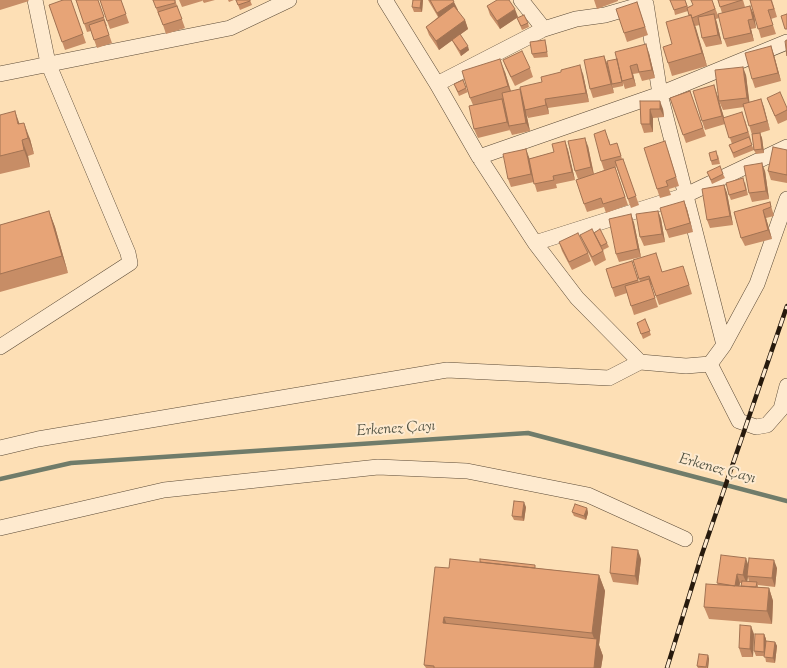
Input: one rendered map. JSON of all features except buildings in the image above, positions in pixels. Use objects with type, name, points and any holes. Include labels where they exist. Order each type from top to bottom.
[{"type":"street","points":[[0,347],[130,263],[128,253],[48,64],[35,0]]},
{"type":"street","points":[[0,74],[230,28],[289,0]]},
{"type":"street","points":[[386,0],[479,157],[535,243],[577,298],[640,362]]},
{"type":"street","points":[[521,0],[544,29]]},
{"type":"street","points":[[437,84],[544,29],[576,19],[605,15],[647,1],[660,94],[724,345]]},
{"type":"street","points":[[479,157],[660,94],[787,42]]},
{"type":"street","points":[[535,243],[686,195],[787,148]]},
{"type":"street","points":[[0,448],[46,438],[447,370],[609,378],[640,362],[686,366],[710,364],[724,345],[757,284],[787,199]]},
{"type":"street","points":[[710,364],[739,421],[756,427],[767,424],[781,409],[787,386]]},
{"type":"street","points":[[0,528],[164,490],[378,467],[467,470],[588,495],[685,539]]},
{"type":"waterway","name":"Erkenez Çayı","points":[[0,479],[71,463],[528,433],[787,501]]},
{"type":"railway","points":[[667,668],[702,554],[787,306]]}]
